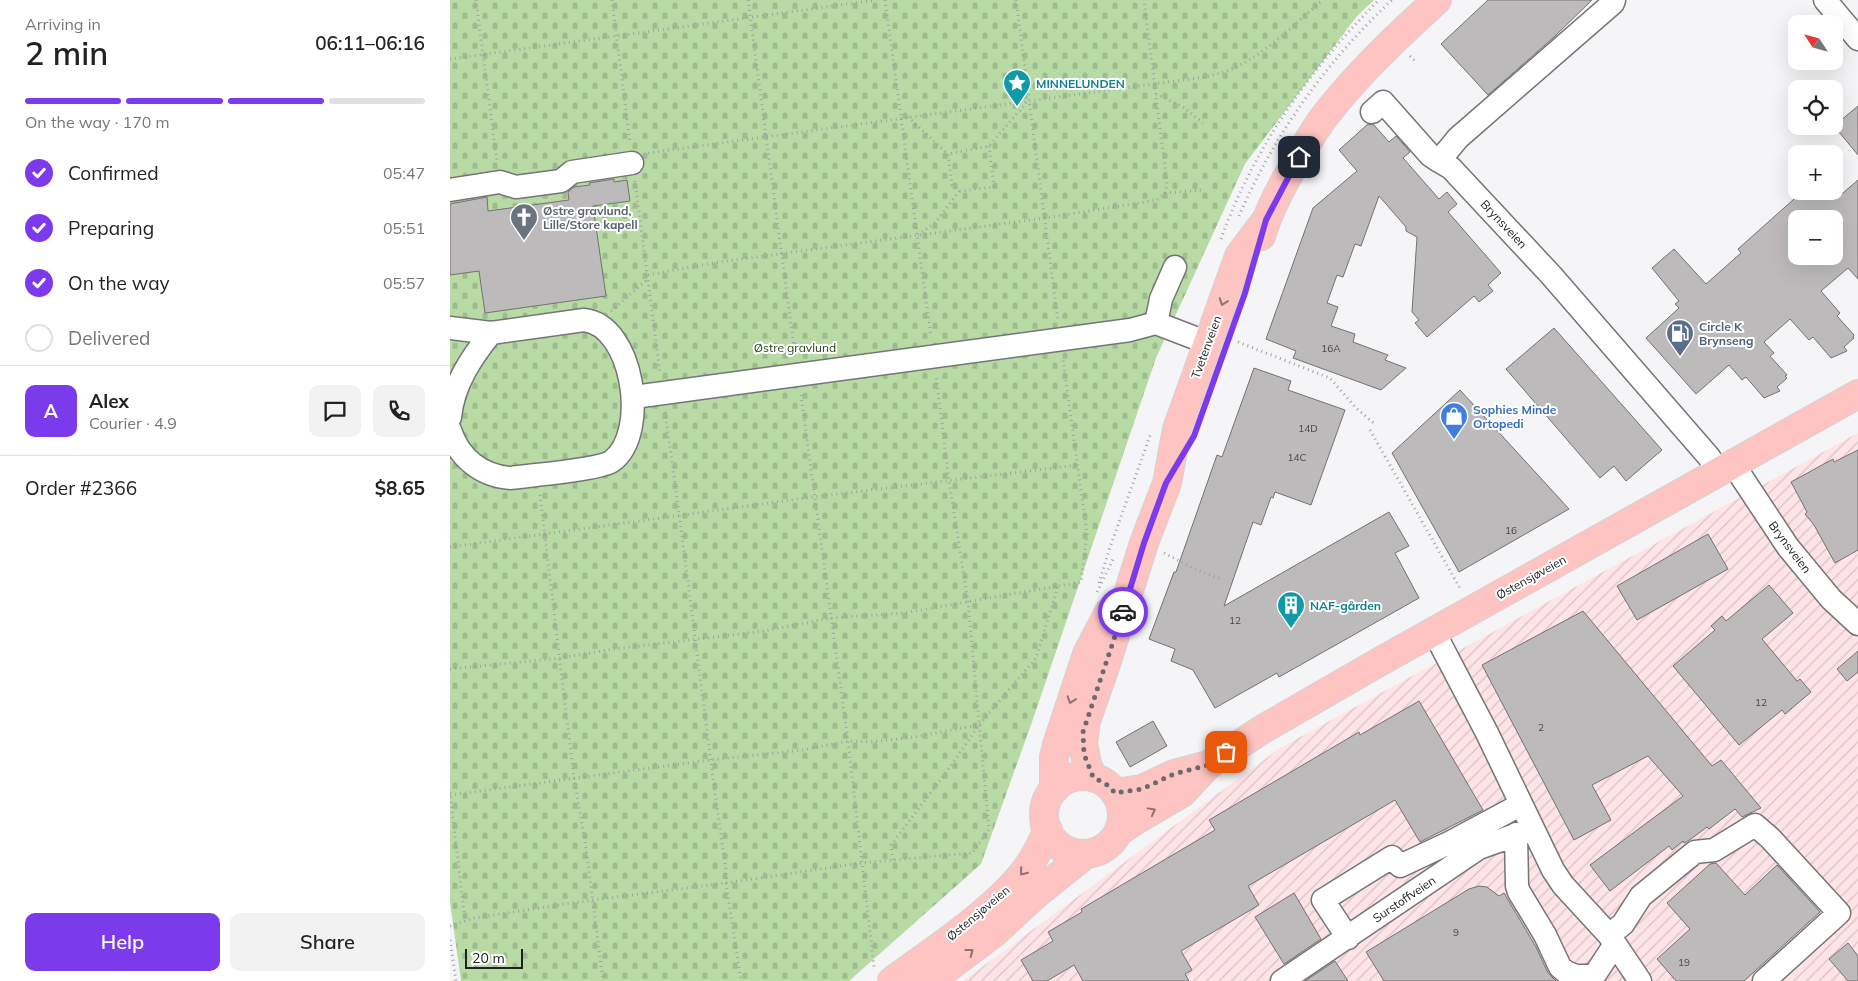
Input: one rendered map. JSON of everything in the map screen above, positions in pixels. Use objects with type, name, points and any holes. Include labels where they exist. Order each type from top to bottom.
[{"type":"main road","name":"Tvetenveien","points":[[1093,777],[1084,754],[1083,732],[1153,547],[1177,429],[1239,256],[1266,220],[1308,140],[1327,113],[1370,65],[1437,0]]},
{"type":"main road","name":"Tvetenveien","points":[[1166,483],[1194,436],[1245,293],[1266,220]]},
{"type":"main road","name":"Østensjøveien","points":[[930,981],[994,933],[1036,894],[1086,854],[1100,850],[1111,842],[1118,832],[1182,793],[1208,765],[1263,729],[1858,394]]},
{"type":"main road","name":"Tvetenveien","points":[[1054,790],[1053,770],[1056,745],[1088,654],[1153,547]]},
{"type":"main road","name":"Østensjøveien","points":[[1115,793],[1142,789],[1174,774],[1208,765]]},
{"type":"main road","points":[[1086,854],[1068,850],[1053,839],[1048,830],[1045,810],[1048,799],[1062,783],[1082,776],[1093,777],[1109,786],[1121,804],[1122,818],[1118,832]]},
{"type":"main road","name":"Østensjøveien","points":[[883,977],[970,923],[998,899],[1029,865],[1048,830]]},
{"type":"street","points":[[1439,160],[1458,138],[1613,3],[1614,0]]},
{"type":"street","points":[[1825,0],[1858,39]]},
{"type":"street","name":"Brynsveien","points":[[1372,112],[1383,102],[1430,155],[1478,182],[1573,300],[1709,457],[1726,468],[1788,548],[1831,599],[1857,622]]},
{"type":"street","points":[[450,190],[500,182],[516,187],[561,181],[572,172],[632,159]]},
{"type":"street","points":[[1156,323],[1161,299],[1175,267]]},
{"type":"street","points":[[450,328],[491,333],[584,320],[598,324],[606,330],[618,346],[630,375],[634,397],[630,431],[619,454],[612,462],[594,467],[511,478],[499,477],[482,471],[460,452],[450,430]]},
{"type":"street","points":[[634,397],[1130,330],[1156,323],[1208,343]]},
{"type":"street","points":[[450,417],[452,403],[464,373],[474,354],[491,333]]},
{"type":"street","points":[[1434,632],[1487,733],[1520,805],[1524,831],[1517,886],[1545,935],[1560,967],[1576,976],[1588,976],[1596,973],[1612,940],[1641,896],[1695,852],[1714,850],[1755,825],[1770,838],[1839,913],[1764,981]]},
{"type":"street","points":[[1348,938],[1323,900],[1392,857],[1400,866],[1520,805]]},
{"type":"street","points":[[1524,831],[1563,885],[1612,940],[1640,981]]},
{"type":"street","name":"Surstoffveien","points":[[1282,981],[1480,848],[1524,831]]},
{"type":"path","points":[[476,0],[500,182]]},
{"type":"path","points":[[612,0],[662,393],[696,638],[726,883],[741,981]]},
{"type":"path","points":[[748,0],[813,497],[848,741],[861,864],[883,977]]},
{"type":"path","points":[[450,59],[876,0]]},
{"type":"path","points":[[885,0],[932,344]]},
{"type":"path","points":[[1016,0],[1058,324]]},
{"type":"path","points":[[598,324],[648,277],[672,269],[1045,218],[1157,200],[1164,193],[1167,184],[1144,0]]},
{"type":"path","points":[[632,159],[766,136],[1212,75],[1242,64],[1265,48],[1323,0]]},
{"type":"path","points":[[1408,54],[1417,63]]},
{"type":"path","points":[[1156,94],[1183,107],[1202,123]]},
{"type":"path","points":[[948,154],[989,146],[1028,101]]},
{"type":"path","points":[[908,117],[948,154],[952,185],[960,190],[994,187],[989,146]]},
{"type":"path","points":[[917,235],[936,222],[960,190]]},
{"type":"path","points":[[1164,193],[1201,190]]},
{"type":"path","points":[[1238,342],[1330,378],[1356,408],[1375,424]]},
{"type":"path","points":[[450,669],[561,658],[696,638],[764,631],[830,618],[904,613],[1081,582],[1087,534],[1062,355]]},
{"type":"path","points":[[450,926],[474,918],[592,900],[893,860],[972,853],[989,829],[968,602],[949,481],[935,372]]},
{"type":"path","points":[[1370,430],[1464,595]]},
{"type":"path","points":[[450,546],[813,497],[1078,465]]},
{"type":"path","points":[[538,474],[574,778],[585,841],[603,981]]},
{"type":"path","points":[[1153,547],[1197,570],[1223,580]]},
{"type":"path","points":[[893,860],[891,844],[948,770],[979,724],[1036,658],[1058,586]]},
{"type":"path","points":[[465,921],[450,794],[710,760],[803,750],[848,741],[871,742],[914,737],[979,724]]},
{"type":"path","points":[[450,940],[456,981]]},
{"type":"shaded area","points":[[1858,433],[1858,981],[963,981],[1280,748]]},
{"type":"green space","name":"Østre gravlund","points":[[450,0],[1374,0],[1357,16],[1245,164],[1156,358],[1032,722],[981,864],[849,981],[461,981],[450,902]]},
{"type":"building","points":[[1488,0],[1592,0],[1554,37],[1488,95],[1441,44]]},
{"type":"building","points":[[1858,106],[1858,155],[1841,135],[1843,135],[1843,118]]},
{"type":"building","points":[[1368,124],[1374,125],[1389,142],[1396,136],[1410,152],[1403,158],[1439,199],[1447,192],[1457,204],[1448,212],[1501,273],[1488,285],[1493,291],[1479,302],[1474,296],[1427,337],[1415,323],[1419,320],[1412,312],[1417,237],[1406,231],[1406,227],[1379,196],[1361,246],[1355,244],[1343,277],[1337,275],[1327,303],[1338,307],[1331,326],[1355,334],[1353,342],[1388,355],[1385,360],[1406,368],[1381,390],[1293,358],[1296,351],[1266,339],[1313,208],[1357,171],[1339,150]]},
{"type":"building","name":"Østre gravlund, Lille/Store kapell","points":[[614,179],[614,182],[627,180],[630,201],[593,206],[606,296],[485,313],[479,271],[450,275],[450,204],[487,197],[488,211],[569,200],[568,192],[574,187]]},
{"type":"building","points":[[1858,180],[1858,279],[1848,268],[1821,291],[1840,313],[1837,316],[1854,335],[1854,338],[1844,347],[1847,351],[1831,358],[1813,337],[1809,340],[1790,319],[1764,342],[1774,353],[1770,356],[1787,375],[1785,376],[1787,378],[1777,387],[1780,391],[1764,398],[1746,377],[1742,380],[1729,365],[1696,394],[1646,338],[1679,308],[1675,304],[1679,301],[1652,268],[1674,249],[1706,284],[1741,253],[1738,249],[1793,200],[1843,200],[1843,193]]},
{"type":"building","points":[[1554,328],[1662,450],[1626,481],[1614,466],[1600,478],[1506,369]]},
{"type":"building","points":[[1254,368],[1291,381],[1288,390],[1345,410],[1311,505],[1275,492],[1273,498],[1271,497],[1261,525],[1253,522],[1224,606],[1389,512],[1409,546],[1395,553],[1419,598],[1279,677],[1277,673],[1215,708],[1193,670],[1171,661],[1175,649],[1149,639],[1174,572],[1176,572],[1217,455],[1222,457]]},
{"type":"building","points":[[1460,390],[1569,509],[1459,572],[1392,453]]},
{"type":"building","points":[[1858,450],[1858,550],[1835,563],[1814,525],[1805,514],[1807,512],[1791,482],[1833,459],[1834,462]]},
{"type":"building","points":[[1708,534],[1728,569],[1637,620],[1617,586]]},
{"type":"building","points":[[1769,585],[1793,613],[1762,639],[1797,681],[1800,679],[1811,692],[1785,714],[1782,710],[1739,745],[1673,666],[1715,630],[1711,626],[1722,616],[1726,621]]},
{"type":"building","points":[[1583,611],[1712,766],[1721,760],[1761,808],[1742,817],[1735,809],[1709,829],[1707,827],[1672,850],[1669,846],[1610,891],[1590,865],[1683,796],[1648,756],[1592,785],[1611,820],[1574,840],[1482,665]]},
{"type":"building","points":[[1858,651],[1858,672],[1847,681],[1837,669]]},
{"type":"building","points":[[1419,701],[1483,810],[1420,842],[1395,800],[1248,886],[1259,905],[1181,951],[1192,970],[1185,974],[1189,981],[1083,981],[1074,965],[1047,981],[1033,981],[1021,960],[1053,941],[1048,932],[1082,912],[1081,909],[1215,830],[1209,820],[1359,732],[1360,735]]},
{"type":"building","points":[[1153,721],[1167,746],[1130,767],[1116,742]]},
{"type":"building","points":[[1716,863],[1745,895],[1777,865],[1820,912],[1744,981],[1676,981],[1657,959],[1690,929],[1667,903],[1710,864]]},
{"type":"building","points":[[1479,886],[1487,887],[1499,896],[1504,893],[1536,947],[1548,973],[1556,981],[1384,981],[1366,952],[1469,889]]},
{"type":"building","points":[[1294,893],[1321,939],[1284,964],[1255,917]]},
{"type":"building","points":[[1848,943],[1858,956],[1858,981],[1848,981],[1829,959]]},
{"type":"building","points":[[1335,961],[1348,981],[1305,981]]},
{"type":"way so far","points":[[1123,612],[1090,706],[1083,732],[1084,754],[1093,777],[1109,786],[1115,793],[1142,789],[1174,774],[1208,765],[1226,752]]},
{"type":"place","name":"MINNELUNDEN","points":[[1017,107]]},
{"type":"place","name":"Østre gravlund, Lille/Store kapell","points":[[524,241]]},
{"type":"place","name":"Circle K Brynseng","points":[[1680,357]]},
{"type":"place","name":"Sophies Minde Ortopedi","points":[[1454,440]]},
{"type":"place","name":"NAF-gården","points":[[1291,629]]},
{"type":"route","points":[[1123,612],[1144,543],[1166,483],[1194,436],[1245,293],[1266,220],[1299,157]]}]
